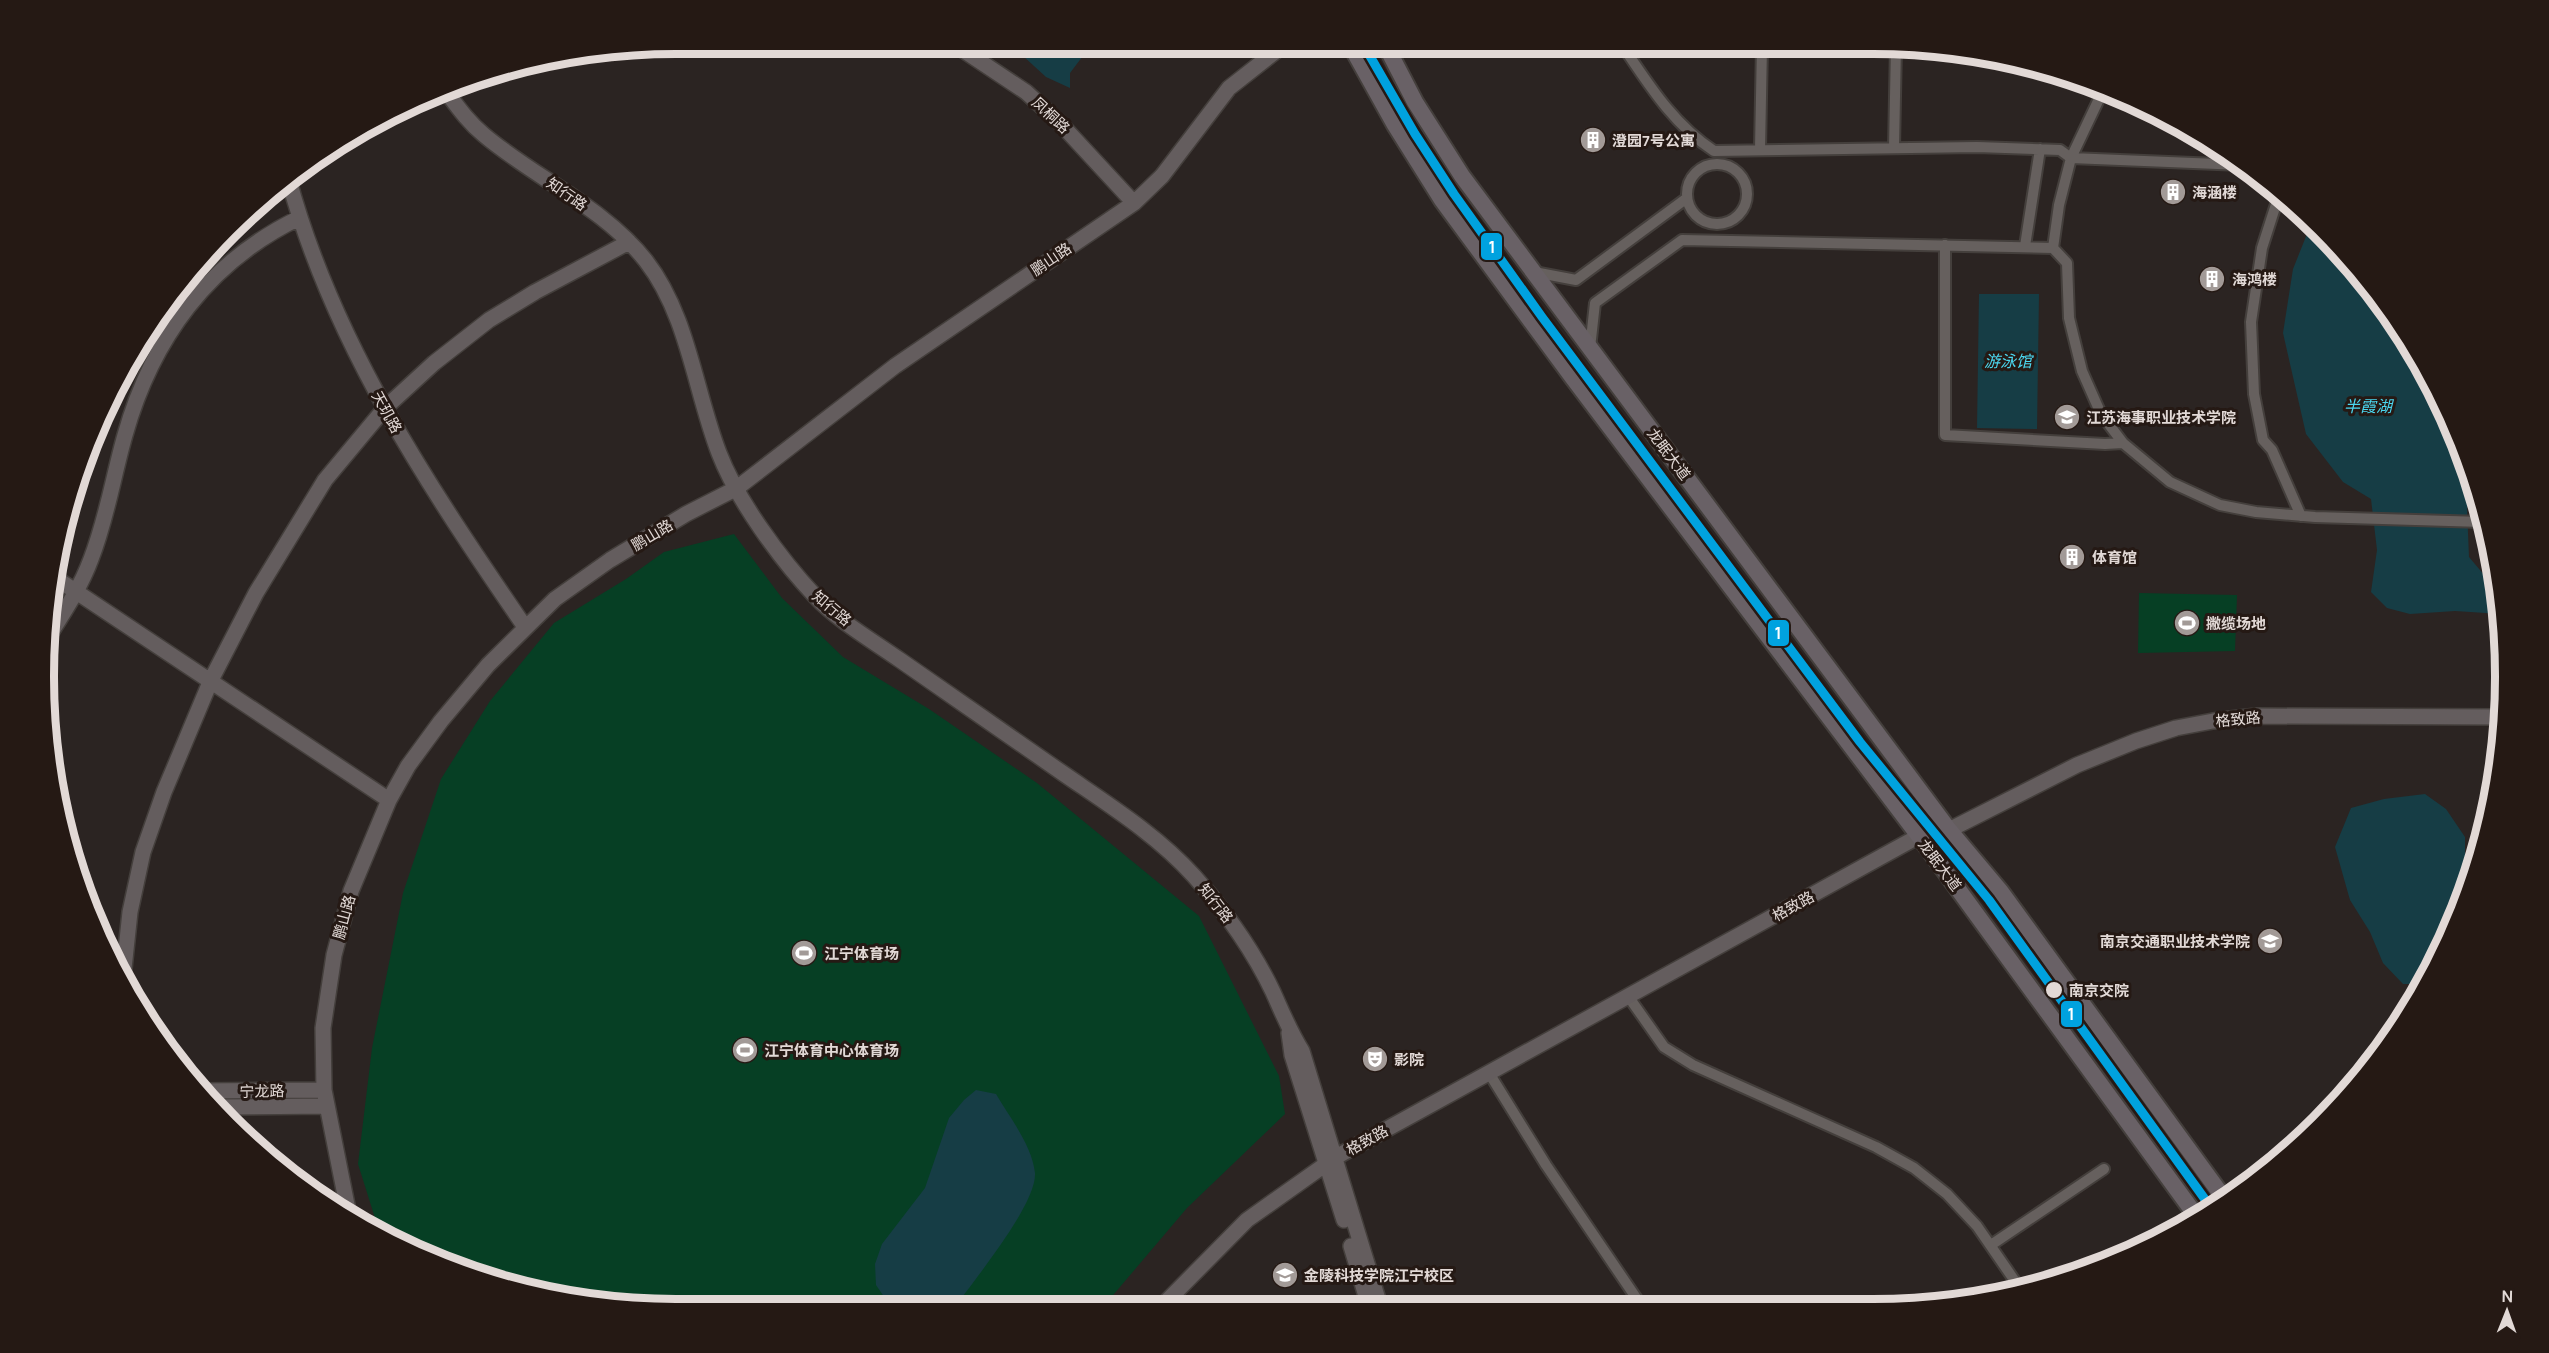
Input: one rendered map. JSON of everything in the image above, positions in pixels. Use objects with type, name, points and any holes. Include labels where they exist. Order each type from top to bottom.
[{"type":"main road","name":"龙眠大道","points":[[1356,54],[1442,200],[1580,387],[1919,836],[2192,1211]]},
{"type":"main road","name":"龙眠大道","points":[[1390,54],[1415,102],[1462,176],[1949,830],[2001,892],[2220,1193]]},
{"type":"street","name":"凤桐路","points":[[969,54],[1026,92],[1059,122],[1134,203]]},
{"type":"street","name":"鹏山路","points":[[347,1204],[324,1090],[323,1028],[334,955],[351,891],[389,800],[408,766],[441,721],[488,665],[555,599],[610,560],[686,514],[737,488],[895,366],[1134,203],[1162,176],[1229,88],[1272,54]]},
{"type":"street","points":[[1628,54],[1660,102],[1697,140],[1714,151],[1894,148],[2040,149],[2060,150],[2071,158],[2225,164]]},
{"type":"street","points":[[1760,149],[1762,54]]},
{"type":"street","points":[[1894,148],[1896,55]]},
{"type":"street","points":[[2053,248],[2059,205],[2071,158],[2099,96]]},
{"type":"street","name":"知行路","points":[[450,97],[462,114],[483,135],[592,212],[629,242],[647,262],[663,287],[676,317],[720,455],[754,517],[817,598],[866,636],[1137,824],[1193,874],[1225,914],[1254,958],[1288,1028],[1292,1055],[1378,1299]]},
{"type":"street","points":[[2025,246],[2040,149]]},
{"type":"street","points":[[1713,164],[1714,151]]},
{"type":"street","points":[[1713,164],[1731,167],[1739,173],[1747,190],[1742,210],[1736,217],[1716,224],[1697,216],[1687,198],[1687,189],[1696,172],[1713,164]]},
{"type":"street","name":"天玑路","points":[[291,188],[299,218],[355,355],[423,475],[525,627]]},
{"type":"street","points":[[1534,272],[1576,280],[1687,198]]},
{"type":"street","points":[[2276,203],[2262,248],[2251,322],[2254,394],[2263,440],[2272,450],[2301,516]]},
{"type":"street","points":[[56,624],[76,591],[107,515],[124,436],[149,368],[165,339],[185,308],[214,278],[243,252],[272,231],[299,218]]},
{"type":"street","points":[[1716,224],[1716,241]]},
{"type":"street","points":[[1590,348],[1595,303],[1682,240],[2053,248],[2067,263],[2069,318],[2082,371],[2101,414],[2122,443],[2170,482],[2220,505],[2301,516],[2476,522]]},
{"type":"street","points":[[124,964],[130,912],[143,852],[164,792],[211,680],[256,593],[325,480],[385,408],[434,363],[489,320],[535,292],[629,242]]},
{"type":"street","points":[[1946,245],[1945,435],[2122,443]]},
{"type":"street","points":[[61,582],[389,800]]},
{"type":"street","name":"格致路","points":[[1168,1299],[1246,1220],[1331,1161],[1919,836],[1949,830],[2077,765],[2136,741],[2186,726],[2257,716],[2494,717]]},
{"type":"street","points":[[1629,996],[1664,1047],[1693,1065],[1876,1147],[1914,1168],[1947,1194],[1991,1245],[2016,1282]]},
{"type":"street","points":[[1489,1073],[1545,1166],[1637,1299]]},
{"type":"street","name":"宁龙路","points":[[212,1091],[324,1090]]},
{"type":"street","name":"宁龙路","points":[[227,1107],[327,1106]]},
{"type":"street","name":"知行路","points":[[1331,1161],[1367,1299]]},
{"type":"street","points":[[1991,1245],[2104,1169]]},
{"type":"green space","name":"江宁体育场","points":[[734,534],[782,598],[843,657],[929,709],[1037,783],[1199,916],[1279,1076],[1285,1114],[1187,1208],[1110,1299],[676,1299],[595,1294],[515,1278],[476,1266],[438,1252],[376,1222],[358,1164],[372,1048],[403,893],[441,779],[490,701],[554,623],[626,579],[664,552]]},
{"type":"green space","name":"撇缆场地","points":[[2139,593],[2237,595],[2235,651],[2138,653]]},
{"type":"water","points":[[1021,54],[1084,54],[1070,73],[1070,88],[1046,77]]},
{"type":"water","name":"半霞湖","points":[[2308,231],[2341,266],[2366,298],[2412,365],[2448,438],[2462,476],[2469,499],[2467,509],[2469,557],[2487,576],[2492,613],[2455,611],[2410,614],[2387,608],[2371,592],[2377,550],[2371,499],[2343,482],[2306,434],[2283,333],[2293,269]]},
{"type":"water","name":"游泳馆","points":[[1979,294],[2039,294],[2037,429],[1977,428]]},
{"type":"water","points":[[2425,794],[2446,809],[2465,837],[2465,867],[2462,877],[2448,915],[2414,984],[2403,984],[2383,963],[2370,932],[2350,900],[2335,847],[2351,808],[2384,799]]},
{"type":"water","points":[[976,1090],[996,1094],[1030,1152],[1035,1173],[1033,1187],[1016,1222],[961,1299],[886,1299],[876,1285],[875,1264],[882,1244],[925,1188],[949,1118]]},
{"type":"transit line","name":"1","points":[[1369,54],[1415,134],[1454,194],[1542,317],[1860,742],[1989,900],[2207,1201]]},
{"type":"place","name":"澄园7号公寓","points":[[1593,140]]},
{"type":"place","name":"海涵楼","points":[[2173,192]]},
{"type":"place","name":"海鸿楼","points":[[2212,279]]},
{"type":"place","name":"江苏海事职业技术学院","points":[[2067,417]]},
{"type":"place","name":"体育馆","points":[[2072,557]]},
{"type":"place","name":"撇缆场地","points":[[2187,623]]},
{"type":"place","name":"南京交通职业技术学院","points":[[2270,941]]},
{"type":"place","name":"江宁体育场","points":[[804,953]]},
{"type":"place","name":"南京交院","points":[[2054,990]]},
{"type":"place","name":"江宁体育中心体育场","points":[[745,1050]]},
{"type":"place","name":"影院","points":[[1375,1059]]},
{"type":"place","name":"金陵科技学院江宁校区","points":[[1285,1275]]}]
